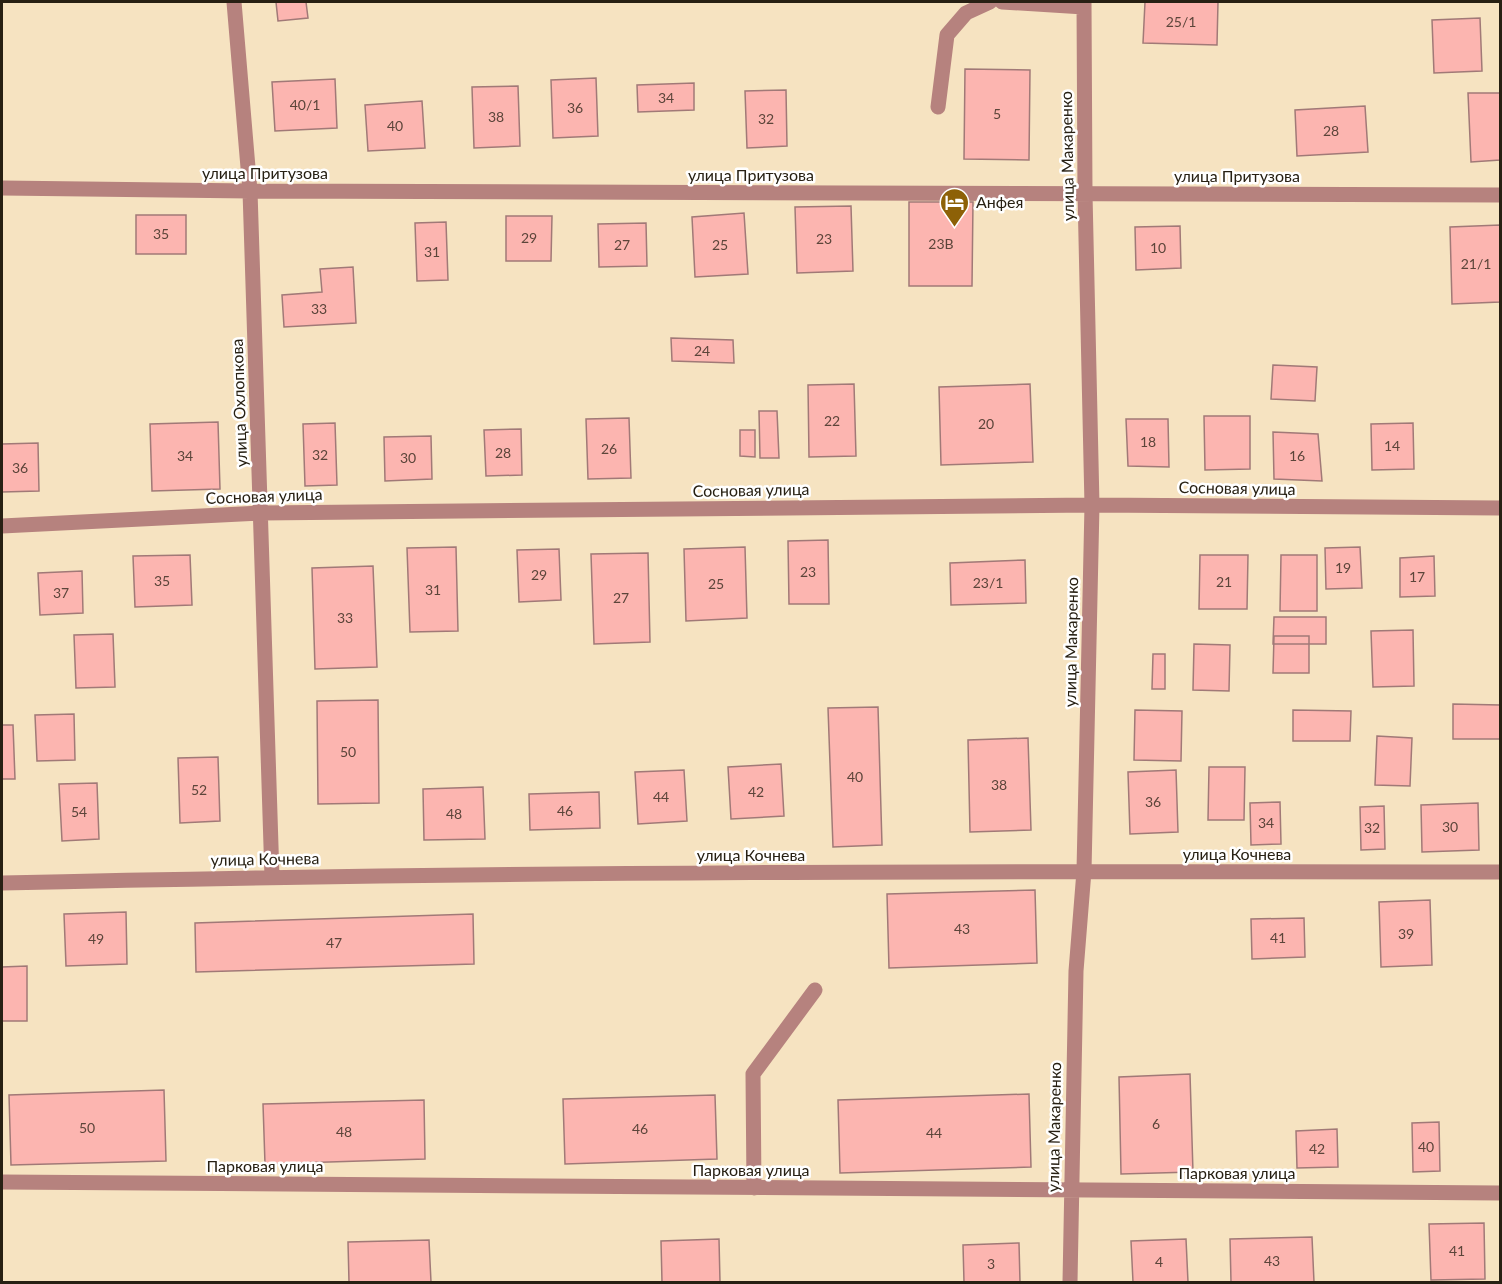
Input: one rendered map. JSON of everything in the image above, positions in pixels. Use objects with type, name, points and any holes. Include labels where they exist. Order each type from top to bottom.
[{"type":"street","name":"улица Охлопкова","points":[[234,2],[250,191],[272,877]]},
{"type":"street","points":[[938,106],[947,35],[966,13],[990,2]]},
{"type":"street","points":[[1002,2],[1084,4]]},
{"type":"street","name":"улица Макаренко","points":[[1070,1282],[1076,971],[1084,871],[1092,505],[1085,194],[1084,4]]},
{"type":"street","name":"улица Притузова","points":[[2,188],[250,191],[1500,195]]},
{"type":"street","name":"Сосновая улица","points":[[2,526],[261,513],[1092,505],[1500,508]]},
{"type":"street","name":"улица Кочнева","points":[[2,883],[272,877],[1084,871],[1500,872]]},
{"type":"street","points":[[754,1188],[753,1074],[815,990]]},
{"type":"street","name":"Парковая улица","points":[[2,1182],[1500,1193]]},
{"type":"building","points":[[276,2],[306,2],[308,18],[278,21]]},
{"type":"building","points":[[1145,2],[1218,2],[1217,45],[1143,43]]},
{"type":"building","points":[[1480,18],[1482,71],[1434,73],[1432,20]]},
{"type":"building","points":[[965,69],[1030,70],[1029,160],[964,159]]},
{"type":"building","points":[[596,78],[598,136],[553,138],[551,80]]},
{"type":"building","points":[[335,79],[337,128],[275,131],[272,82]]},
{"type":"building","points":[[694,83],[694,110],[638,112],[637,85]]},
{"type":"building","points":[[518,86],[520,146],[474,148],[472,87]]},
{"type":"building","points":[[786,90],[787,146],[747,148],[745,91]]},
{"type":"building","points":[[1468,93],[1500,93],[1500,160],[1471,162]]},
{"type":"building","points":[[422,101],[425,148],[368,151],[365,105]]},
{"type":"building","points":[[1365,106],[1368,152],[1297,156],[1295,110]]},
{"type":"building","points":[[909,202],[973,202],[972,286],[909,286]]},
{"type":"building","points":[[851,206],[853,271],[797,273],[795,207]]},
{"type":"building","points":[[744,213],[748,274],[695,277],[692,217]]},
{"type":"building","points":[[136,215],[186,215],[186,254],[136,254]]},
{"type":"building","points":[[506,216],[552,216],[551,261],[506,261]]},
{"type":"building","points":[[446,222],[448,280],[417,281],[415,223]]},
{"type":"building","points":[[646,223],[647,266],[599,267],[598,224]]},
{"type":"building","points":[[1500,225],[1500,302],[1452,304],[1450,227]]},
{"type":"building","points":[[1180,226],[1181,268],[1136,270],[1135,227]]},
{"type":"building","points":[[353,267],[356,323],[284,327],[282,295],[322,292],[320,269]]},
{"type":"building","points":[[671,338],[733,340],[734,363],[672,361]]},
{"type":"building","points":[[1273,365],[1317,367],[1315,401],[1271,399]]},
{"type":"building","points":[[854,384],[856,456],[809,457],[808,385]]},
{"type":"building","points":[[1030,384],[1033,462],[941,465],[939,387]]},
{"type":"building","points":[[759,411],[777,411],[779,458],[760,458]]},
{"type":"building","points":[[1204,416],[1250,416],[1250,469],[1205,470]]},
{"type":"building","points":[[629,418],[631,478],[588,479],[586,419]]},
{"type":"building","points":[[1126,419],[1168,419],[1169,467],[1128,466]]},
{"type":"building","points":[[218,422],[220,489],[152,491],[150,424]]},
{"type":"building","points":[[335,423],[337,485],[305,486],[303,424]]},
{"type":"building","points":[[1413,423],[1414,469],[1372,470],[1371,424]]},
{"type":"building","points":[[521,429],[522,475],[486,476],[484,430]]},
{"type":"building","points":[[740,430],[755,430],[755,457],[740,456]]},
{"type":"building","points":[[1273,432],[1318,434],[1322,481],[1274,479]]},
{"type":"building","points":[[431,436],[432,479],[385,481],[384,437]]},
{"type":"building","points":[[38,443],[39,491],[2,492],[2,444]]},
{"type":"building","points":[[828,540],[829,604],[789,604],[788,541]]},
{"type":"building","points":[[456,547],[458,631],[410,632],[407,548]]},
{"type":"building","points":[[745,547],[747,618],[686,621],[684,549]]},
{"type":"building","points":[[1360,547],[1362,588],[1326,589],[1325,548]]},
{"type":"building","points":[[559,549],[561,600],[519,602],[517,550]]},
{"type":"building","points":[[648,553],[650,642],[594,644],[591,554]]},
{"type":"building","points":[[190,555],[192,605],[135,607],[133,556]]},
{"type":"building","points":[[1200,555],[1248,555],[1247,609],[1199,609]]},
{"type":"building","points":[[1281,555],[1317,555],[1317,611],[1280,611]]},
{"type":"building","points":[[1434,556],[1435,596],[1400,597],[1400,558]]},
{"type":"building","points":[[1025,560],[1026,603],[951,605],[950,563]]},
{"type":"building","points":[[373,566],[377,667],[315,669],[312,568]]},
{"type":"building","points":[[82,571],[83,613],[40,615],[38,573]]},
{"type":"building","points":[[1274,617],[1326,617],[1326,644],[1273,644]]},
{"type":"building","points":[[1413,630],[1414,686],[1373,687],[1371,631]]},
{"type":"building","points":[[113,634],[115,687],[76,688],[74,635]]},
{"type":"building","points":[[1274,636],[1309,636],[1309,673],[1273,673]]},
{"type":"building","points":[[1194,644],[1230,645],[1229,691],[1193,690]]},
{"type":"building","points":[[1153,654],[1165,654],[1165,689],[1152,689]]},
{"type":"building","points":[[378,700],[379,803],[318,804],[317,701]]},
{"type":"building","points":[[1453,704],[1500,705],[1500,739],[1453,739]]},
{"type":"building","points":[[878,707],[882,845],[833,847],[828,708]]},
{"type":"building","points":[[1135,710],[1182,711],[1181,761],[1134,760]]},
{"type":"building","points":[[1293,710],[1351,711],[1350,741],[1293,741]]},
{"type":"building","points":[[74,714],[75,760],[37,761],[35,715]]},
{"type":"building","points":[[2,725],[13,725],[15,779],[2,779]]},
{"type":"building","points":[[1377,736],[1412,738],[1410,786],[1375,785]]},
{"type":"building","points":[[1028,738],[1031,830],[970,832],[968,740]]},
{"type":"building","points":[[218,757],[220,821],[180,823],[178,758]]},
{"type":"building","points":[[781,764],[784,816],[731,819],[728,767]]},
{"type":"building","points":[[1209,767],[1245,767],[1244,820],[1208,820]]},
{"type":"building","points":[[684,770],[687,821],[638,824],[635,772]]},
{"type":"building","points":[[1176,770],[1178,832],[1130,834],[1128,772]]},
{"type":"building","points":[[97,783],[99,839],[62,841],[59,784]]},
{"type":"building","points":[[483,787],[485,839],[424,840],[423,789]]},
{"type":"building","points":[[599,792],[600,828],[530,830],[529,794]]},
{"type":"building","points":[[1280,802],[1281,844],[1251,845],[1250,803]]},
{"type":"building","points":[[1478,803],[1479,850],[1422,852],[1421,805]]},
{"type":"building","points":[[1384,806],[1385,849],[1361,850],[1360,807]]},
{"type":"building","points":[[1035,890],[1037,963],[889,968],[887,894]]},
{"type":"building","points":[[1430,900],[1432,965],[1381,967],[1379,902]]},
{"type":"building","points":[[126,912],[127,964],[66,966],[64,914]]},
{"type":"building","points":[[473,914],[474,964],[196,972],[195,923]]},
{"type":"building","points":[[1304,918],[1305,957],[1252,959],[1251,919]]},
{"type":"building","points":[[27,966],[27,1021],[2,1021],[2,967]]},
{"type":"building","points":[[1190,1074],[1193,1172],[1121,1174],[1119,1077]]},
{"type":"building","points":[[164,1090],[166,1161],[11,1165],[9,1095]]},
{"type":"building","points":[[1029,1094],[1031,1167],[840,1173],[838,1100]]},
{"type":"building","points":[[715,1095],[717,1159],[565,1164],[563,1099]]},
{"type":"building","points":[[424,1100],[425,1159],[265,1164],[263,1104]]},
{"type":"building","points":[[1439,1122],[1440,1171],[1413,1172],[1412,1123]]},
{"type":"building","points":[[1337,1129],[1338,1167],[1297,1168],[1296,1131]]},
{"type":"building","points":[[1484,1223],[1485,1279],[1431,1280],[1429,1224]]},
{"type":"building","points":[[1312,1237],[1314,1282],[1231,1282],[1230,1239]]},
{"type":"building","points":[[719,1239],[720,1282],[662,1282],[661,1241]]},
{"type":"building","points":[[1186,1239],[1188,1282],[1133,1282],[1131,1241]]},
{"type":"building","points":[[429,1240],[431,1282],[349,1282],[348,1242]]},
{"type":"building","points":[[1019,1243],[1020,1282],[964,1282],[963,1245]]},
{"type":"place","name":"Анфея","points":[[955,228]]}]
